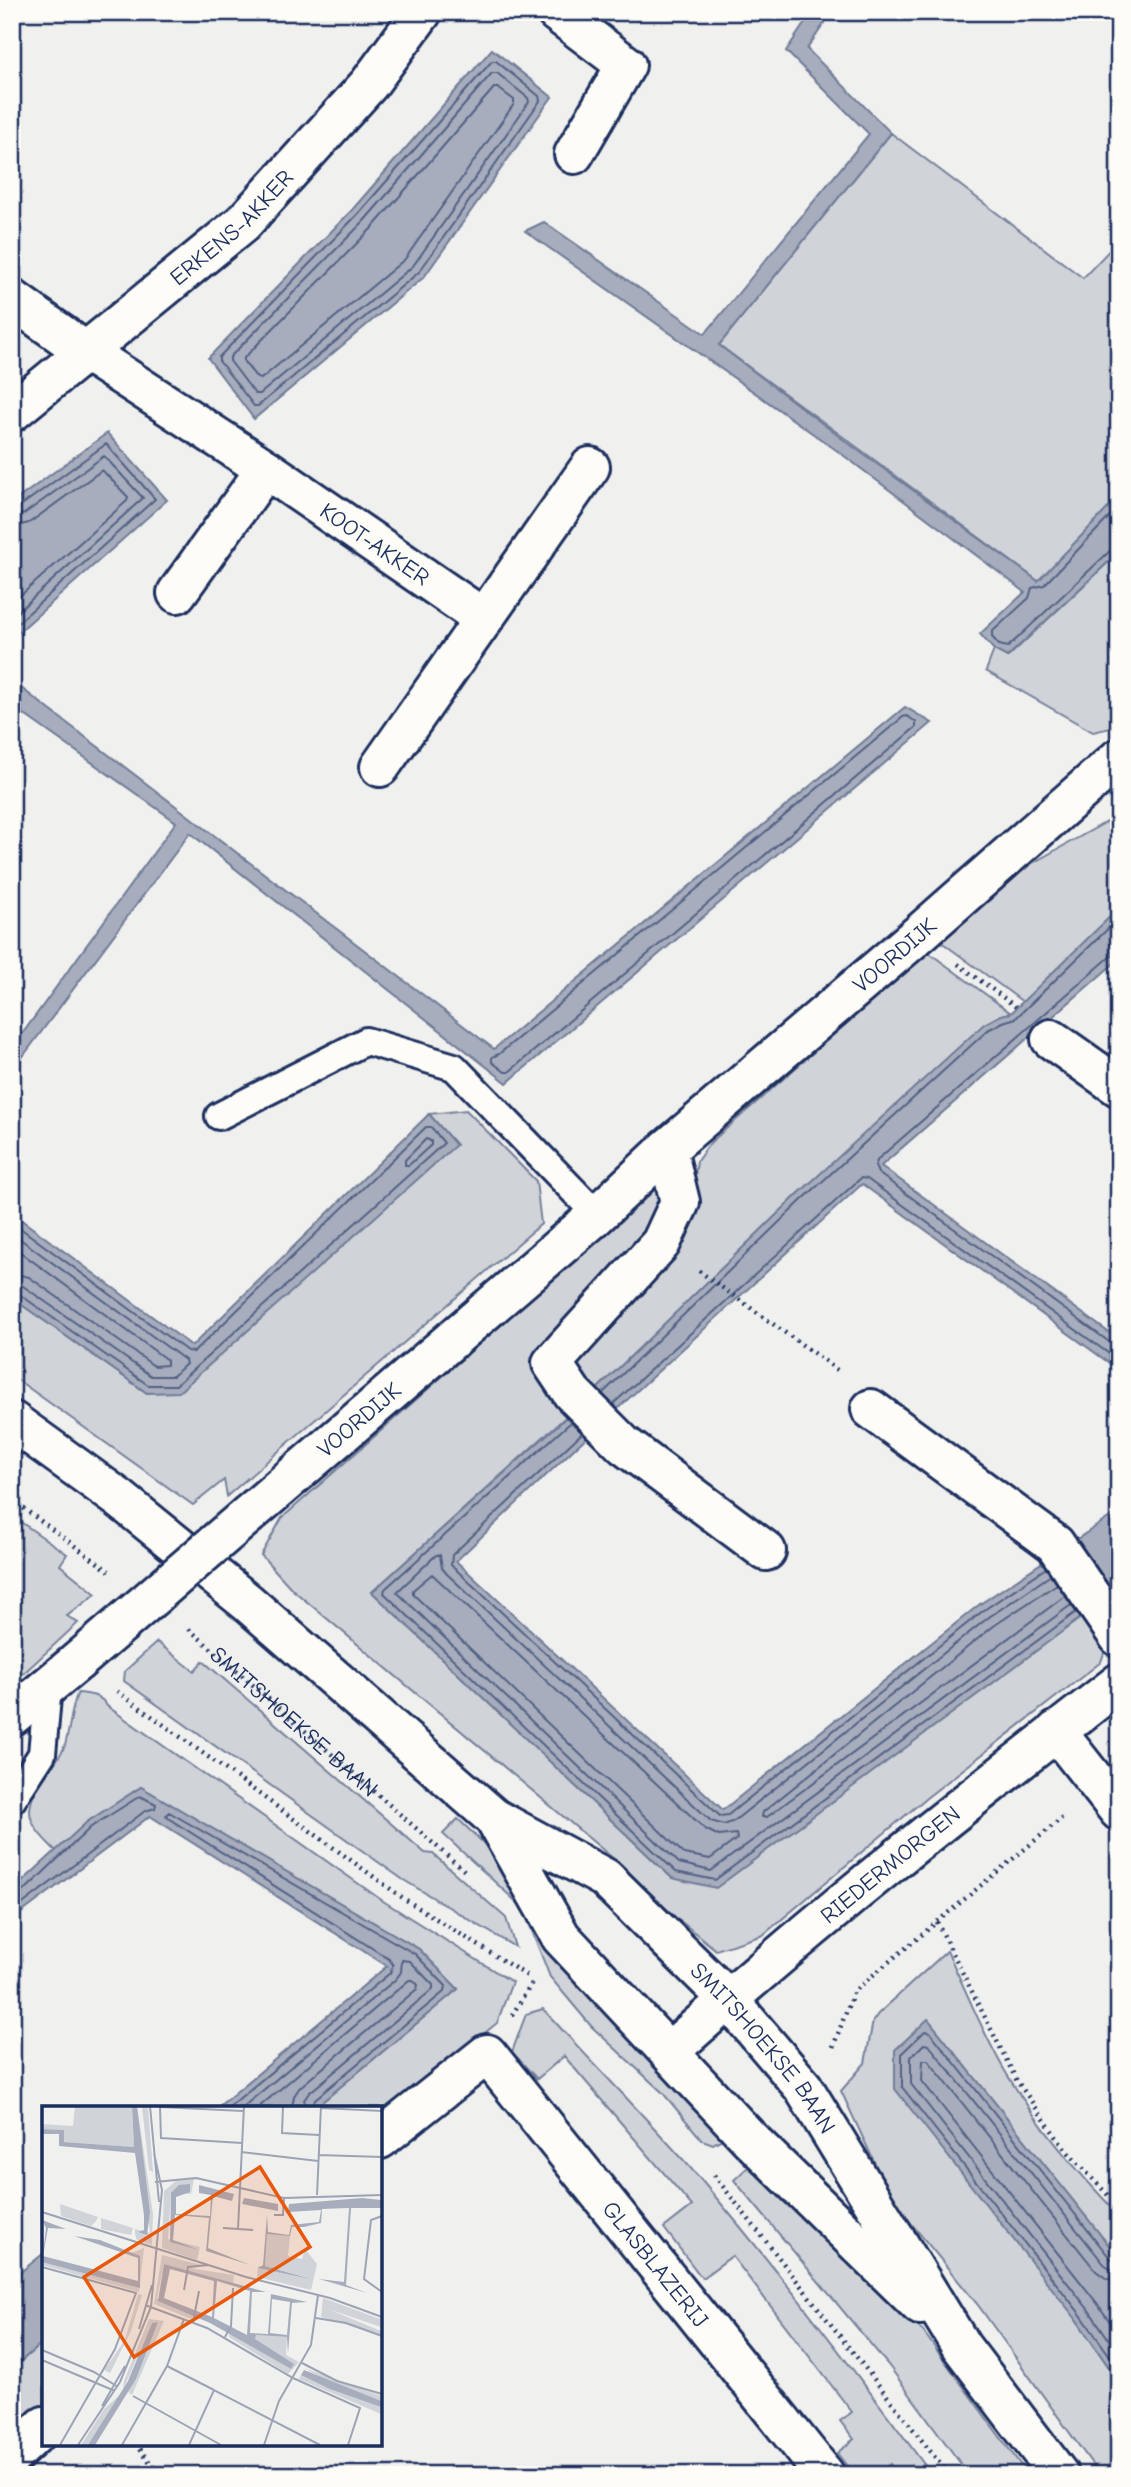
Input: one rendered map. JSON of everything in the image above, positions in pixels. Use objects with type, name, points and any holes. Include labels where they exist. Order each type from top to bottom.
[{"type":"street","name":"ERKENS-AKKER","points":[[12,412],[243,223],[369,84],[422,12]]},
{"type":"street","points":[[556,12],[626,65],[574,154]]},
{"type":"street","name":"KOOT-AKKER","points":[[12,299],[86,352],[266,469],[483,618]]},
{"type":"street","points":[[380,767],[590,467]]},
{"type":"street","points":[[177,593],[266,469]]},
{"type":"street","name":"VOORDIJK","points":[[12,1716],[597,1215],[667,1149],[950,907],[1119,758]]},
{"type":"street","points":[[1051,1039],[1119,1087]]},
{"type":"street","points":[[667,1149],[680,1202],[661,1243],[552,1363],[572,1393],[624,1445],[766,1551]]},
{"type":"street","points":[[871,1409],[1055,1544],[1114,1630]]},
{"type":"street","name":"SMITSHOEKSE BAAN","points":[[12,1421],[120,1499],[226,1585],[494,1818],[605,1878],[728,1999],[803,2087],[961,2346],[1059,2475]]},
{"type":"street","name":"RIEDERMORGEN","points":[[669,2052],[840,1905],[1119,1682]]},
{"type":"street","points":[[1056,1731],[1109,1799]]},
{"type":"street","name":"SMITSHOEKSE BAAN","points":[[494,1818],[561,1937],[749,2138],[961,2346]]},
{"type":"street","name":"GLASBLAZERIJ","points":[[382,2137],[487,2054],[825,2475]]},
{"type":"street","points":[[12,2456],[42,2428]]},
{"type":"lane","points":[[219,1116],[366,1041],[454,1068],[597,1215]]},
{"type":"lane","points":[[12,1800],[42,1754],[48,1686]]},
{"type":"path","points":[[977,978],[1006,1000]]},
{"type":"path","points":[[704,1275],[856,1383],[871,1409]]},
{"type":"path","points":[[12,1500],[113,1574]]},
{"type":"path","points":[[12,1524],[16,1534],[12,1547]]},
{"type":"path","name":"SMITSHOEKSE BAAN","points":[[180,1623],[469,1874]]},
{"type":"path","points":[[77,1662],[403,1898],[534,1980],[543,1990]]},
{"type":"path","points":[[803,2087],[828,2063],[853,1991],[937,1922],[1109,1799]]},
{"type":"path","points":[[937,1922],[1017,2081],[1065,2149],[1119,2207]]},
{"type":"path","points":[[530,1968],[534,1980]]},
{"type":"path","points":[[749,2138],[711,2171],[949,2475]]},
{"type":"path","points":[[137,2445],[159,2475]]},
{"type":"shaded area","points":[[891,133],[1083,278],[1119,240],[1119,497],[1038,581],[719,345]]},
{"type":"shaded area","points":[[1119,552],[1119,721],[1110,728],[1093,732],[986,671],[994,650],[1008,657]]},
{"type":"shaded area","points":[[1119,815],[1119,908],[1023,1002],[940,941],[1022,869]]},
{"type":"shaded area","points":[[928,952],[1011,1013],[1001,1015],[796,1196],[591,1395],[573,1372],[575,1354],[687,1233],[698,1214],[695,1176],[697,1161],[710,1143]]},
{"type":"shaded area","points":[[466,1110],[536,1181],[541,1224],[227,1496],[224,1480],[193,1505],[12,1376],[12,1298],[147,1393],[455,1144],[429,1114]]},
{"type":"shaded area","points":[[659,1185],[661,1204],[638,1245],[541,1348],[571,1412],[372,1592],[672,1878],[1086,1614],[1106,1647],[1101,1662],[925,1799],[763,1935],[716,1950],[673,1915],[615,1860],[293,1590],[261,1555],[282,1518]]},
{"type":"shaded area","points":[[12,1516],[67,1554],[60,1565],[96,1594],[67,1616],[78,1623],[12,1684]]},
{"type":"shaded area","points":[[157,1642],[194,1671],[203,1661],[425,1853],[433,1854],[506,1918],[515,1947],[402,1879],[124,1681],[125,1671]]},
{"type":"shaded area","points":[[78,1693],[98,1697],[383,1901],[512,1982],[497,2023],[382,2117],[382,2106],[317,2106],[458,1989],[419,1949],[141,1787],[87,1822],[56,1851],[33,1823],[31,1802],[65,1745]]},
{"type":"shaded area","points":[[458,1819],[496,1855],[726,2137],[713,2144],[702,2140],[663,2093],[591,2026],[550,1977],[523,1908],[443,1834]]},
{"type":"shaded area","points":[[947,1951],[991,2046],[1020,2095],[1060,2149],[1119,2215],[1119,2258],[928,2019],[1076,2319],[1119,2382],[1119,2475],[1100,2475],[978,2305],[892,2200],[841,2091],[865,2063],[873,2021],[878,2014]]},
{"type":"shaded area","points":[[543,2009],[702,2181],[820,2326],[932,2475],[897,2475],[890,2464],[875,2475],[854,2475],[837,2453],[854,2439],[840,2421],[852,2412],[732,2256],[702,2278],[664,2228],[692,2206],[564,2056],[537,2079],[512,2052],[526,2014]]},
{"type":"shaded area","points":[[751,2164],[852,2249],[922,2330],[1028,2475],[969,2475],[889,2366],[734,2180]]},
{"type":"shaded area","points":[[42,2343],[42,2408],[12,2436],[12,2369]]},
{"type":"water","points":[[812,12],[832,12],[807,49],[891,133],[719,345],[1038,581],[1119,497],[1119,552],[1007,657],[994,650],[980,634],[1025,592],[839,452],[525,231],[544,222],[705,334],[869,134],[786,51]]},
{"type":"water","points":[[492,49],[552,97],[424,277],[254,419],[208,358],[352,210]]},
{"type":"water","points":[[107,433],[167,500],[12,638],[12,503]]},
{"type":"water","points":[[12,681],[494,1049],[905,707],[932,723],[507,1083],[190,833],[12,1071],[12,1048],[176,822],[12,706]]},
{"type":"water","points":[[1119,908],[1119,959],[881,1166],[1119,1340],[1119,1370],[862,1184],[456,1561],[723,1810],[980,1604],[1119,1511],[1119,1593],[1086,1614],[716,1888],[672,1878],[372,1592],[591,1395],[796,1196],[984,1024],[1011,1013]]},
{"type":"water","points":[[429,1114],[456,1145],[179,1392],[147,1393],[12,1298],[12,1213],[192,1346]]},
{"type":"water","points":[[141,1787],[419,1949],[458,1989],[317,2106],[219,2106],[387,1966],[150,1816],[12,1920],[12,1891],[87,1822]]},
{"type":"water","points":[[928,2019],[1119,2258],[1119,2382],[1076,2319],[895,2089],[895,2050]]},
{"type":"water","points":[[42,2255],[42,2343],[12,2369],[12,2279]]}]
